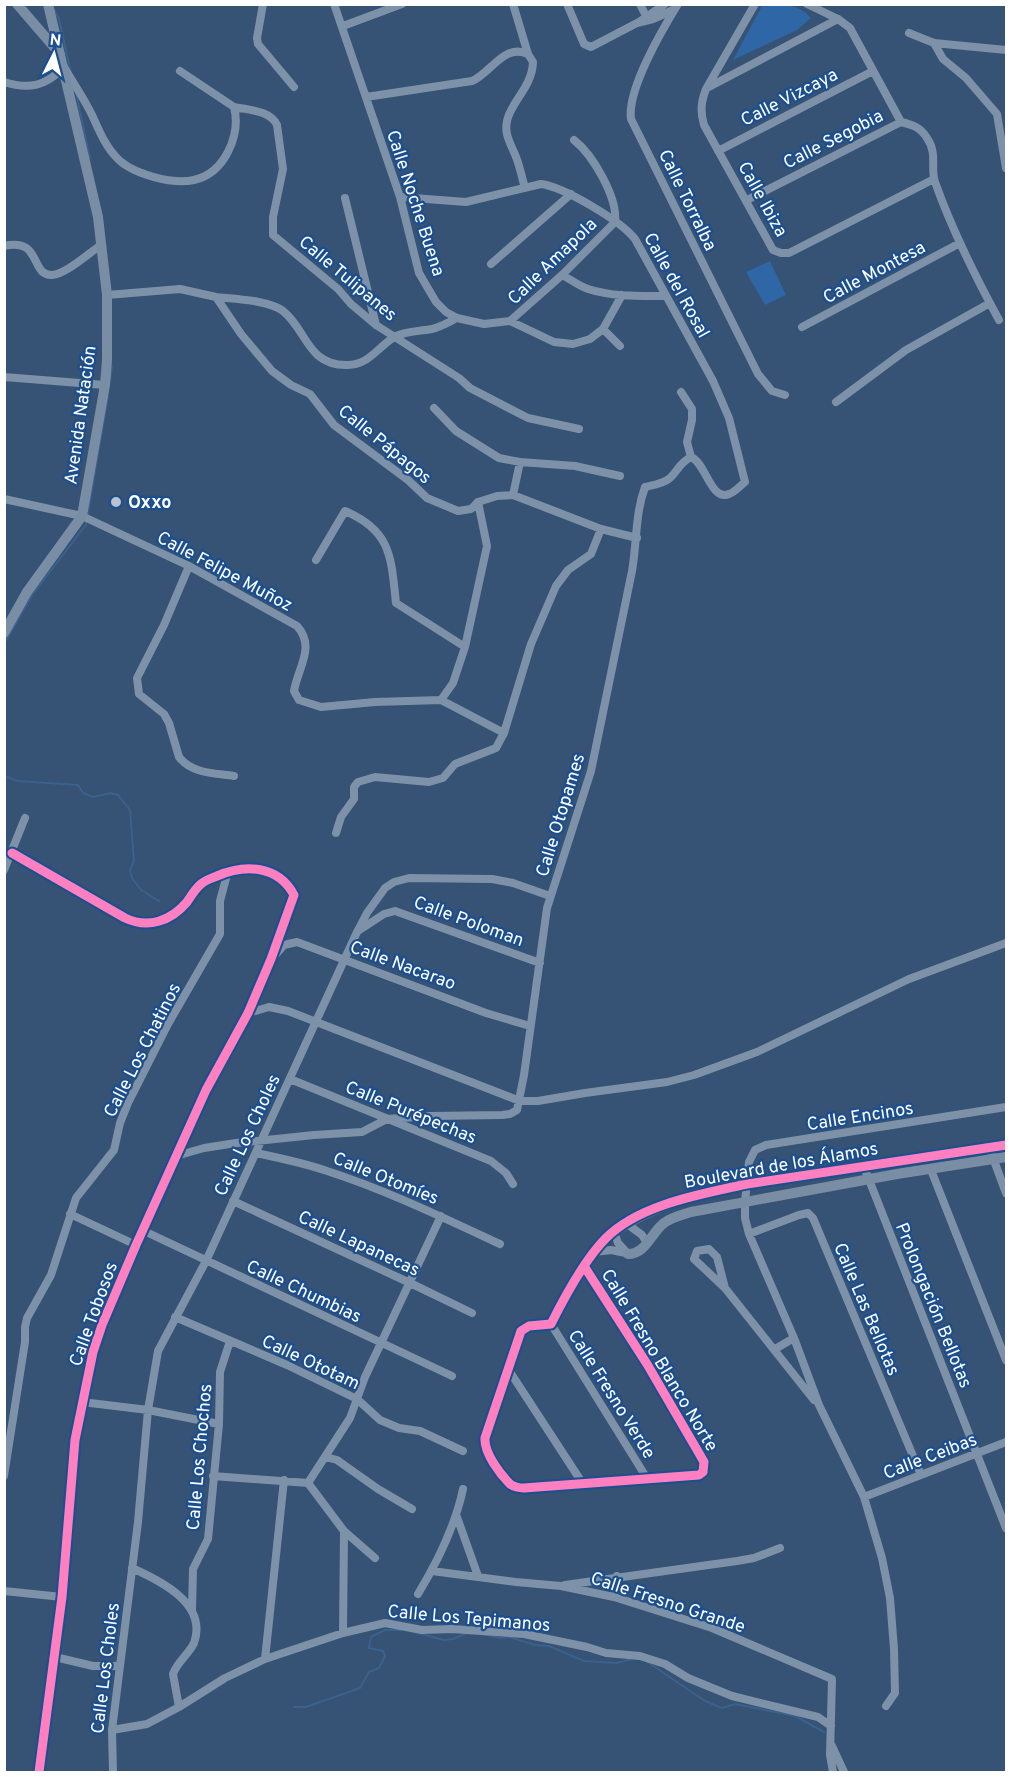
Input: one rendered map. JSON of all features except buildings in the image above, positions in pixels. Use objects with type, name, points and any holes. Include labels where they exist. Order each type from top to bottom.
[{"type":"street","points":[[17,4],[62,62],[91,112],[105,143],[117,159],[134,169],[156,178],[194,181],[218,166],[229,151],[235,129],[234,107]]},
{"type":"street","name":"Avenida Natación","points":[[4,633],[27,592],[82,516],[105,385],[107,295],[98,217],[48,4]]},
{"type":"street","points":[[263,4],[258,44],[294,87]]},
{"type":"street","name":"Calle Noche Buena","points":[[334,4],[400,197],[417,266],[422,280],[436,302],[446,312],[457,318],[484,324],[510,321],[554,342],[573,344],[590,339],[603,328]]},
{"type":"street","points":[[342,26],[402,4]]},
{"type":"street","points":[[513,4],[528,54],[533,62],[533,71],[507,119],[506,130],[525,188]]},
{"type":"street","points":[[567,4],[584,44],[591,48],[637,23],[665,4]]},
{"type":"street","points":[[640,4],[646,16]]},
{"type":"street","name":"Calle Ibiza","points":[[755,4],[706,89],[700,112],[704,125],[773,249],[785,254],[934,179]]},
{"type":"street","points":[[807,4],[838,19],[850,28],[901,122],[914,125],[927,138],[935,161],[934,179],[960,243],[999,320]]},
{"type":"street","points":[[637,23],[653,19],[676,7]]},
{"type":"street","name":"Calle Torralba","points":[[676,7],[635,85],[630,108],[631,119],[758,374],[771,391],[785,396]]},
{"type":"street","points":[[706,89],[838,19]]},
{"type":"street","points":[[909,33],[934,43],[1006,50]]},
{"type":"street","points":[[934,43],[943,59],[966,78],[998,117],[1006,168]]},
{"type":"street","points":[[366,97],[472,81],[478,79],[508,53],[528,54]]},
{"type":"street","points":[[4,82],[21,86],[40,85],[55,77],[62,62]]},
{"type":"street","name":"Calle Tulipanes","points":[[180,71],[234,107],[264,114],[274,120],[277,125],[282,169],[273,217],[273,235],[338,289],[351,304],[376,325],[459,378],[470,388],[528,418],[579,429]]},
{"type":"street","name":"Calle Vizcaya","points":[[718,151],[873,71]]},
{"type":"street","points":[[998,117],[1006,112]]},
{"type":"street","name":"Calle Segobia","points":[[747,200],[901,122]]},
{"type":"street","points":[[574,140],[591,159],[606,187],[615,209],[615,222]]},
{"type":"street","name":"Calle del Rosal","points":[[400,197],[466,202],[541,184],[553,186],[571,194],[628,230],[713,381],[729,418],[745,482],[730,494],[723,495],[715,492],[698,460],[691,457]]},
{"type":"street","points":[[491,264],[571,194]]},
{"type":"street","points":[[345,198],[376,325]]},
{"type":"street","name":"Calle Amapola","points":[[510,321],[562,275],[615,222]]},
{"type":"street","name":"Calle Montesa","points":[[802,327],[960,243]]},
{"type":"street","points":[[4,246],[22,244],[28,248],[44,273],[48,275],[61,272],[101,245]]},
{"type":"street","points":[[562,275],[586,289],[622,295],[666,296]]},
{"type":"street","points":[[107,295],[180,289],[267,304],[283,311],[294,322],[313,352],[324,361],[346,365],[366,361],[396,336],[434,328],[457,318]]},
{"type":"street","points":[[620,346],[603,328],[622,295]]},
{"type":"street","name":"Calle Pápagos","points":[[216,297],[241,334],[272,371],[291,385],[310,394],[328,419],[343,433],[399,473],[427,498],[458,511],[471,509],[478,502],[502,495],[513,495]]},
{"type":"street","points":[[836,402],[906,350],[990,303]]},
{"type":"street","points":[[4,378],[105,385]]},
{"type":"street","points":[[681,392],[692,409],[687,442],[691,457]]},
{"type":"street","points":[[434,408],[446,422],[469,441],[499,458],[575,466],[620,477]]},
{"type":"street","name":"Calle Otopames","points":[[520,1101],[550,896],[591,771],[632,572],[638,511],[645,487],[669,479],[681,462],[691,457]]},
{"type":"street","points":[[520,462],[513,495],[601,529],[637,538]]},
{"type":"street","name":"Calle Felipe Muñoz","points":[[4,499],[82,516],[189,566],[297,626],[303,633],[306,647],[294,691],[299,700],[321,707],[375,702],[441,700]]},
{"type":"street","points":[[478,502],[487,546],[465,647],[453,683],[441,700],[504,733]]},
{"type":"street","points":[[316,560],[345,511],[364,519],[381,537],[391,559],[396,603],[465,647]]},
{"type":"street","points":[[336,833],[341,817],[354,799],[354,787],[358,782],[375,777],[429,782],[443,778],[455,765],[496,748],[504,733],[531,644],[556,586],[568,570],[591,554],[601,529]]},
{"type":"street","points":[[189,566],[164,625],[137,678],[137,689],[139,694],[166,718],[179,758],[183,762],[196,770],[234,776]]},
{"type":"street","points":[[4,870],[25,818]]},
{"type":"street","points":[[12,853],[125,918],[142,924],[154,923],[174,915],[200,884],[228,871]]},
{"type":"street","name":"Calle Tobosos","points":[[39,1773],[62,1597],[75,1440],[99,1334],[136,1245],[206,1090],[248,1013],[294,899],[292,892],[281,880],[265,870],[254,868],[228,871]]},
{"type":"street","name":"Calle Los Chatinos","points":[[4,1476],[26,1342],[27,1317],[51,1275],[76,1198],[114,1150],[120,1123],[128,1103],[168,1024],[220,934],[220,901],[228,871]]},
{"type":"street","name":"Calle Los Choles","points":[[113,1773],[112,1730],[148,1410],[158,1351],[206,1261],[357,932],[385,888],[394,882],[409,878],[492,879],[550,896]]},
{"type":"street","name":"Calle Poloman","points":[[357,932],[384,914],[395,911],[540,963]]},
{"type":"street","name":"Calle Nacarao","points":[[271,959],[284,945],[293,942],[486,1013],[530,1026]]},
{"type":"street","points":[[248,1013],[273,1007],[316,1021],[520,1101],[538,1101],[667,1082],[694,1075],[757,1052],[909,979],[1006,944]]},
{"type":"street","name":"Calle Purépechas","points":[[291,1079],[491,1161],[506,1173],[513,1184]]},
{"type":"street","points":[[176,1156],[204,1148],[314,1135],[362,1132],[387,1119],[502,1115],[517,1110],[520,1101]]},
{"type":"street","name":"Calle Encinos","points":[[819,1406],[794,1338],[749,1234],[745,1218],[745,1202],[751,1155],[759,1147],[1006,1107]]},
{"type":"street","name":"Boulevard de los Álamos","points":[[551,1324],[584,1266],[607,1237],[626,1223],[657,1207],[681,1199],[747,1184],[1006,1145]]},
{"type":"street","points":[[989,1147],[1006,1193]]},
{"type":"street","name":"Calle Otomíes","points":[[256,1153],[326,1170],[441,1216],[500,1244]]},
{"type":"street","name":"Boulevard de los Álamos","points":[[628,1254],[637,1253],[665,1221],[676,1216],[869,1179],[1006,1157]]},
{"type":"street","name":"Prolongación Bellotas","points":[[864,1167],[1006,1528]]},
{"type":"street","points":[[931,1170],[1006,1360]]},
{"type":"street","name":"Calle Lapanecas","points":[[232,1201],[472,1313]]},
{"type":"street","points":[[70,1214],[136,1245]]},
{"type":"street","name":"Calle Las Bellotas","points":[[749,1234],[799,1215],[808,1214],[813,1218],[921,1475]]},
{"type":"street","points":[[308,1483],[350,1418],[380,1343],[441,1216]]},
{"type":"street","points":[[626,1223],[642,1235],[647,1243]]},
{"type":"street","name":"Calle Chumbias","points":[[144,1231],[452,1376]]},
{"type":"street","points":[[614,1232],[618,1243],[628,1254]]},
{"type":"street","points":[[725,1288],[717,1257],[709,1249],[697,1251],[694,1259],[725,1288],[819,1406],[864,1497],[882,1558],[893,1622],[895,1693],[886,1706]]},
{"type":"street","points":[[594,1252],[611,1250],[628,1254]]},
{"type":"street","name":"Calle Fresno Blanco Norte","points":[[584,1266],[647,1364],[704,1462],[703,1472],[695,1476],[648,1480]]},
{"type":"street","name":"Calle Ototam","points":[[175,1317],[287,1365],[357,1399],[380,1420],[399,1428],[420,1431],[463,1451]]},
{"type":"street","points":[[551,1324],[529,1326],[521,1331],[484,1444],[499,1470],[510,1483],[524,1488],[648,1480]]},
{"type":"street","name":"Calle Fresno Verde","points":[[551,1324],[648,1480]]},
{"type":"street","points":[[775,1349],[794,1338]]},
{"type":"street","name":"Calle Los Chochos","points":[[192,1610],[194,1569],[208,1539],[219,1424],[220,1372],[230,1341]]},
{"type":"street","points":[[508,1370],[583,1484]]},
{"type":"street","points":[[82,1402],[148,1410],[219,1424]]},
{"type":"street","name":"Calle Ceibas","points":[[864,1497],[1006,1442]]},
{"type":"street","points":[[326,1457],[337,1460],[378,1489],[412,1509]]},
{"type":"street","points":[[213,1476],[308,1483],[344,1531],[375,1558]]},
{"type":"street","points":[[265,1659],[284,1480]]},
{"type":"street","points":[[418,1594],[432,1571],[457,1517],[463,1489]]},
{"type":"street","points":[[457,1517],[478,1576]]},
{"type":"street","points":[[343,1633],[344,1531]]},
{"type":"street","name":"Calle Fresno Grande","points":[[561,1586],[617,1576],[737,1561],[761,1556],[780,1548]]},
{"type":"street","points":[[132,1568],[168,1586],[192,1610],[197,1623],[193,1645],[173,1674],[179,1707]]},
{"type":"street","name":"Calle Fresno Grande","points":[[432,1571],[561,1586],[614,1597],[712,1628],[832,1679],[831,1726]]},
{"type":"street","points":[[614,1597],[617,1576]]},
{"type":"street","points":[[4,1592],[62,1597]]},
{"type":"street","name":"Calle Los Tepimanos","points":[[112,1730],[147,1724],[225,1678],[265,1659],[343,1633],[385,1623],[422,1630],[452,1629],[525,1634],[606,1653],[640,1656],[665,1664],[688,1678],[732,1696],[818,1717],[831,1726]]},
{"type":"street","points":[[55,1658],[93,1666],[120,1666]]},
{"type":"street","points":[[831,1726],[833,1773]]},
{"type":"street","points":[[831,1744],[844,1773]]},
{"type":"shaded area","points":[[763,4],[783,4],[795,7],[811,18],[797,30],[733,60]]},
{"type":"shaded area","points":[[770,261],[786,295],[765,305],[746,272]]},
{"type":"waterway","points":[[54,9],[59,19],[71,73]]},
{"type":"waterway","points":[[76,93],[90,158]]},
{"type":"waterway","points":[[110,381],[112,366]]},
{"type":"waterway","points":[[4,644],[32,595],[86,525],[108,396]]},
{"type":"waterway","points":[[4,776],[18,781],[78,785],[83,793],[93,797],[111,793],[118,795],[130,810],[134,861],[130,870],[132,878],[141,890],[159,901]]},
{"type":"waterway","points":[[294,1707],[306,1707],[360,1688],[369,1672],[379,1668],[385,1656],[383,1651],[369,1648],[371,1637],[385,1630],[401,1630]]},
{"type":"waterway","points":[[410,1631],[444,1640],[467,1633]]},
{"type":"waterway","points":[[482,1634],[500,1638],[509,1637],[535,1645],[549,1646],[584,1661],[617,1663],[632,1659]]},
{"type":"waterway","points":[[646,1661],[705,1701],[722,1708],[735,1704],[795,1716],[824,1732]]},
{"type":"cycle path","points":[[12,853],[125,918],[142,923],[159,921],[174,914],[203,883],[228,872],[249,869],[270,873],[287,885],[294,895],[271,959],[248,1013],[206,1090],[136,1245],[93,1352],[75,1440],[62,1597],[39,1772]]},
{"type":"cycle path","points":[[584,1266],[647,1364],[704,1462],[703,1472],[699,1475],[520,1488],[506,1480],[493,1463],[487,1450],[485,1438],[521,1331],[529,1326],[551,1324],[583,1267],[606,1238],[620,1226],[654,1209],[711,1192],[747,1184],[1006,1145]]},
{"type":"place","name":"Oxxo","points":[[116,502]]}]
